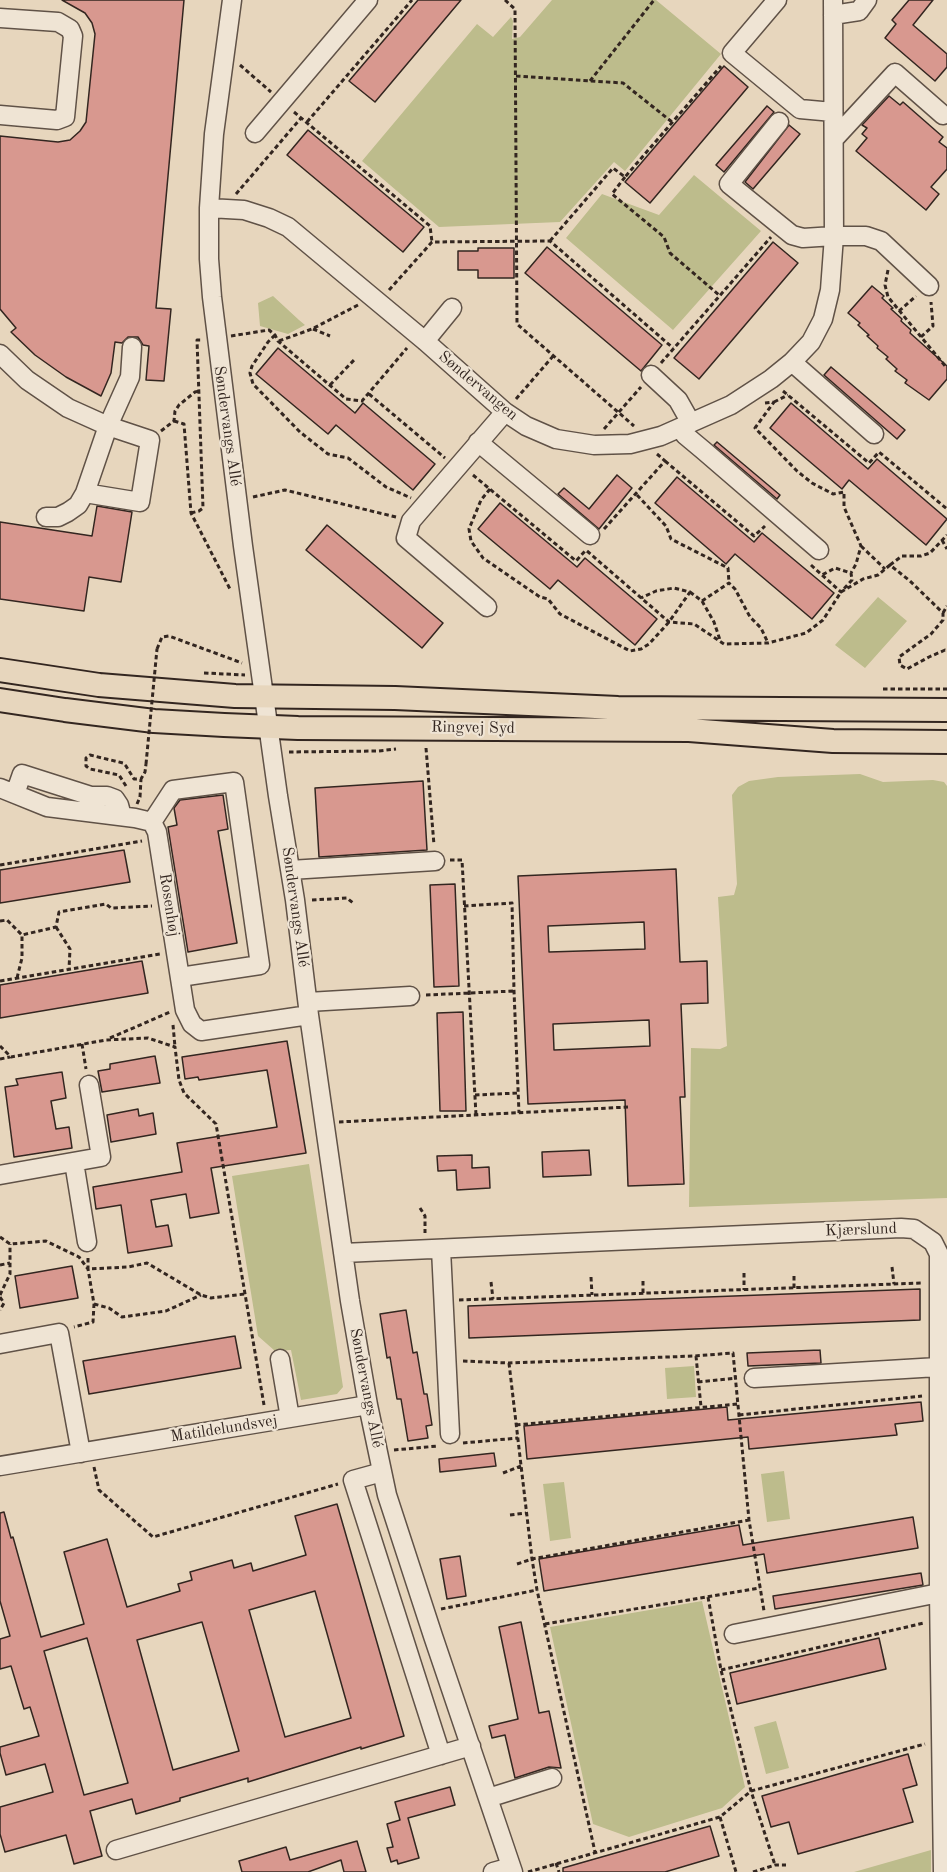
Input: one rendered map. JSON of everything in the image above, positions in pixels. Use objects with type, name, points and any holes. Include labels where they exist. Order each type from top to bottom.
[{"type":"main road","name":"Ringvej Syd","points":[[0,670],[108,686],[188,693],[395,698],[618,708],[947,710]]},
{"type":"main road","name":"Ringvej Syd","points":[[0,700],[65,711],[154,721],[268,727],[690,730],[833,741],[947,742]]},
{"type":"street","name":"Søndervangs Allé","points":[[232,0],[214,134],[216,208],[208,259],[237,500],[343,1253],[368,1405],[387,1495],[488,1798],[517,1870]]},
{"type":"street","points":[[255,133],[368,0]]},
{"type":"street","points":[[777,0],[732,53],[800,109],[833,112]]},
{"type":"street","points":[[833,8],[859,11],[867,0]]},
{"type":"street","name":"Søndervangen","points":[[216,208],[244,210],[288,227],[421,338],[505,412],[526,426],[556,439],[594,445],[630,444],[646,440],[731,405],[771,379],[811,342],[823,319],[830,290],[834,236],[833,8]]},
{"type":"street","points":[[0,18],[58,22],[70,29],[73,36],[65,117],[57,120],[0,115]]},
{"type":"street","points":[[834,139],[895,73],[943,114]]},
{"type":"street","points":[[779,122],[729,184],[780,228],[792,235],[803,238],[866,236],[881,241],[929,286]]},
{"type":"street","points":[[421,338],[452,308]]},
{"type":"street","points":[[46,517],[58,517],[68,512],[78,505],[85,494],[108,426],[130,377],[132,347]]},
{"type":"street","points":[[792,362],[874,434]]},
{"type":"street","points":[[3,364],[68,408],[108,426],[150,440],[140,502],[85,494]]},
{"type":"street","points":[[651,375],[678,400],[686,425],[685,435],[812,555]]},
{"type":"street","points":[[487,607],[406,538],[411,521],[505,412]]},
{"type":"street","points":[[478,442],[588,542]]},
{"type":"street","points":[[7,791],[47,807],[138,819],[173,790],[234,782],[260,965],[180,977]]},
{"type":"street","name":"Rosenhøj","points":[[138,819],[157,832],[185,1010],[192,1024],[201,1031],[309,1009]]},
{"type":"street","points":[[290,870],[435,861]]},
{"type":"street","points":[[309,1009],[410,996]]},
{"type":"street","points":[[0,1175],[101,1157],[89,1085]]},
{"type":"street","points":[[74,1162],[87,1242]]},
{"type":"street","name":"Kjærslund","points":[[343,1253],[902,1228],[914,1229],[933,1242],[939,1254],[939,1593],[943,1872]]},
{"type":"street","points":[[433,1249],[450,1434]]},
{"type":"street","points":[[0,1344],[59,1333],[86,1452]]},
{"type":"street","points":[[280,1359],[290,1418]]},
{"type":"street","points":[[754,1378],[938,1367]]},
{"type":"street","name":"Matildelundsvej","points":[[0,1466],[368,1405]]},
{"type":"street","points":[[382,1472],[353,1480],[441,1755]]},
{"type":"street","points":[[734,1634],[939,1593]]},
{"type":"street","points":[[116,1850],[471,1746]]},
{"type":"street","points":[[488,1798],[552,1778]]},
{"type":"street","points":[[493,1872],[517,1870]]},
{"type":"path","points":[[307,122],[412,0]]},
{"type":"path","points":[[505,0],[515,9],[517,324],[641,432],[646,440]]},
{"type":"path","points":[[590,81],[654,0]]},
{"type":"path","points":[[225,52],[430,226],[432,242]]},
{"type":"path","points":[[719,296],[669,253],[664,237],[612,194],[732,53]]},
{"type":"path","points":[[516,76],[623,83],[672,122]]},
{"type":"path","points":[[216,208],[301,118]]},
{"type":"path","points":[[550,241],[613,168],[625,177]]},
{"type":"path","points":[[594,445],[596,437],[780,228]]},
{"type":"path","points":[[278,341],[312,329],[375,300],[432,242],[517,240],[550,241],[673,348]]},
{"type":"path","points":[[897,256],[886,273],[885,285],[888,297],[946,367]]},
{"type":"path","points":[[899,311],[929,286]]},
{"type":"path","points":[[921,337],[933,326],[929,286]]},
{"type":"path","points":[[312,329],[330,336]]},
{"type":"path","points":[[237,335],[269,330],[278,341],[346,399],[362,401],[421,338]]},
{"type":"path","points":[[275,335],[252,366],[250,373],[253,384],[300,432],[328,454],[348,458],[399,495],[426,504]]},
{"type":"path","points":[[191,513],[199,512],[202,508],[197,340],[216,338]]},
{"type":"path","points":[[505,412],[554,355]]},
{"type":"path","points":[[330,385],[355,359]]},
{"type":"path","points":[[771,379],[869,464],[879,452],[947,509]]},
{"type":"path","points":[[199,391],[179,405],[175,411],[174,421],[184,424],[191,513],[235,596],[250,595]]},
{"type":"path","points":[[753,391],[758,399],[765,403],[774,402],[788,395]]},
{"type":"path","points":[[369,394],[457,468]]},
{"type":"path","points":[[774,402],[755,428],[812,483],[833,494],[844,492],[844,507],[861,546],[885,569]]},
{"type":"path","points":[[665,461],[754,536],[764,525],[772,532]]},
{"type":"path","points":[[490,489],[481,500],[469,529],[471,541],[483,558],[540,597],[548,599],[560,614],[630,651],[641,649],[649,644],[669,622],[690,592]]},
{"type":"path","points":[[237,500],[285,490],[411,521]]},
{"type":"path","points":[[636,494],[666,526],[671,539],[728,568],[729,583],[735,589],[750,617],[761,628],[768,644]]},
{"type":"path","points":[[841,592],[863,579],[878,575],[902,556],[921,556],[930,553],[947,535]]},
{"type":"path","points":[[942,540],[947,549]]},
{"type":"path","points":[[588,542],[641,598],[669,622],[694,624],[724,644],[768,644],[806,633],[823,620],[841,592],[852,580],[851,573],[861,546]]},
{"type":"path","points":[[812,555],[822,575],[841,592]]},
{"type":"path","points":[[890,565],[943,613]]},
{"type":"path","points":[[822,575],[835,568],[851,573]]},
{"type":"path","points":[[702,601],[729,583]]},
{"type":"path","points":[[641,598],[656,591],[674,588],[690,592],[702,601],[714,622],[721,642]]},
{"type":"path","points":[[947,606],[943,613],[943,620],[931,634],[899,657],[900,665],[907,669],[929,657],[947,651]]},
{"type":"path","points":[[140,797],[141,779],[146,764],[157,649],[162,637],[169,636],[261,670]]},
{"type":"path","points":[[417,748],[428,748],[435,861],[462,860],[476,1115]]},
{"type":"path","points":[[272,752],[406,749]]},
{"type":"path","points":[[128,789],[119,775],[90,769],[86,766],[86,758],[90,755],[123,763],[134,779],[141,779]]},
{"type":"path","points":[[0,866],[142,842],[133,796]]},
{"type":"path","points":[[311,900],[347,898],[353,903]]},
{"type":"path","points":[[464,906],[512,903],[519,1113]]},
{"type":"path","points":[[69,970],[70,949],[56,927],[59,912],[106,904],[111,908],[152,906],[154,916]]},
{"type":"path","points":[[0,921],[7,920],[22,935],[22,958],[16,978]]},
{"type":"path","points":[[22,935],[56,927]]},
{"type":"path","points":[[0,981],[162,954],[160,945]]},
{"type":"path","points":[[410,996],[514,991]]},
{"type":"path","points":[[106,1040],[170,1012]]},
{"type":"path","points":[[173,1025],[179,1080],[184,1093],[216,1124],[267,1422]]},
{"type":"path","points":[[0,1059],[106,1040],[148,1038],[175,1047]]},
{"type":"path","points":[[82,1044],[89,1085]]},
{"type":"path","points":[[0,1046],[11,1057]]},
{"type":"path","points":[[475,1095],[518,1094]]},
{"type":"path","points":[[326,1123],[628,1107]]},
{"type":"path","points":[[420,1208],[425,1216],[433,1249]]},
{"type":"path","points":[[0,1237],[10,1244],[46,1241],[79,1257],[88,1269],[94,1304],[93,1322],[72,1328]]},
{"type":"path","points":[[0,1310],[4,1303],[0,1296],[10,1274],[10,1244]]},
{"type":"path","points":[[0,1265],[10,1263]]},
{"type":"path","points":[[88,1269],[128,1267],[147,1263],[201,1295],[211,1298],[245,1294]]},
{"type":"path","points":[[892,1268],[894,1284]]},
{"type":"path","points":[[744,1274],[744,1290]]},
{"type":"path","points":[[794,1274],[794,1288]]},
{"type":"path","points":[[591,1277],[591,1295]]},
{"type":"path","points":[[643,1278],[643,1293]]},
{"type":"path","points":[[491,1282],[493,1299]]},
{"type":"path","points":[[459,1300],[939,1283]]},
{"type":"path","points":[[458,1290],[459,1310]]},
{"type":"path","points":[[94,1304],[109,1308],[122,1317],[166,1311],[201,1295]]},
{"type":"path","points":[[460,1361],[509,1363],[733,1353],[749,1520],[767,1628]]},
{"type":"path","points":[[696,1356],[701,1407]]},
{"type":"path","points":[[509,1363],[537,1590],[595,1852]]},
{"type":"path","points":[[699,1382],[736,1378]]},
{"type":"path","points":[[739,1415],[938,1394]]},
{"type":"path","points":[[516,1425],[738,1404]]},
{"type":"path","points":[[86,1452],[99,1490],[153,1537],[353,1480]]},
{"type":"path","points":[[503,1473],[521,1466]]},
{"type":"path","points":[[510,1515],[526,1513]]},
{"type":"path","points":[[517,1564],[532,1559],[749,1520]]},
{"type":"path","points":[[544,1624],[760,1588]]},
{"type":"path","points":[[425,1613],[537,1590]]},
{"type":"path","points":[[708,1597],[721,1670],[751,1791],[775,1865]]},
{"type":"path","points":[[721,1670],[940,1620]]},
{"type":"path","points":[[517,1870],[556,1863],[720,1816],[751,1791],[941,1740]]},
{"type":"path","points":[[720,1816],[736,1872]]},
{"type":"path","points":[[556,1863],[559,1872]]},
{"type":"path","points":[[753,1872],[775,1865],[786,1865]]},
{"type":"shaded area","points":[[552,0],[656,0],[721,54],[625,171],[614,162],[560,222],[439,227],[362,161],[477,24],[493,37],[511,17],[513,21],[512,39],[520,37]]},
{"type":"shaded area","points":[[694,175],[761,231],[673,330],[566,238],[602,194],[659,215]]},
{"type":"shaded area","points":[[273,296],[305,325],[288,334],[260,326],[258,303]]},
{"type":"shaded area","points":[[878,597],[907,621],[865,668],[835,645]]},
{"type":"shaded area","points":[[860,774],[883,782],[933,780],[944,782],[947,786],[947,1198],[689,1207],[691,1048],[720,1049],[727,1046],[718,897],[734,895],[737,884],[732,795],[738,787],[749,781],[778,777]]},
{"type":"shaded area","points":[[309,1164],[343,1387],[337,1394],[301,1400],[291,1350],[275,1351],[258,1336],[232,1176]]},
{"type":"shaded area","points":[[694,1366],[696,1397],[667,1399],[665,1368]]},
{"type":"shaded area","points":[[784,1471],[790,1519],[767,1522],[761,1474]]},
{"type":"shaded area","points":[[564,1482],[571,1538],[550,1541],[543,1484]]},
{"type":"shaded area","points":[[702,1601],[745,1787],[722,1808],[629,1837],[593,1824],[550,1627]]},
{"type":"shaded area","points":[[776,1721],[789,1768],[766,1774],[754,1727]]},
{"type":"shaded area","points":[[931,1850],[931,1872],[854,1872]]},
{"type":"building","points":[[62,0],[184,0],[156,308],[171,309],[164,381],[146,380],[149,346],[143,345],[138,337],[128,337],[122,343],[115,342],[111,373],[101,396],[66,377],[35,355],[11,332],[16,328],[0,309],[0,136],[58,142],[70,140],[86,122],[95,34],[92,23],[85,13]]},
{"type":"building","points":[[418,0],[461,0],[375,102],[349,81]]},
{"type":"building","points":[[909,0],[933,0],[913,25],[947,54],[947,67],[935,81],[885,38],[896,24],[892,20]]},
{"type":"building","points":[[724,66],[748,87],[650,203],[625,182]]},
{"type":"building","points":[[889,96],[900,105],[903,102],[943,137],[939,142],[947,148],[947,169],[931,187],[939,194],[926,210],[856,151],[867,138],[862,134],[867,128],[862,125]]},
{"type":"building","points":[[767,106],[774,112],[724,172],[716,165]]},
{"type":"building","points":[[789,125],[800,134],[753,189],[745,182]]},
{"type":"building","points":[[308,130],[424,227],[403,252],[287,155]]},
{"type":"building","points":[[773,242],[798,263],[699,379],[674,358]]},
{"type":"building","points":[[547,247],[662,345],[641,371],[525,273]]},
{"type":"building","points":[[478,248],[514,248],[514,278],[478,278],[478,270],[458,270],[458,251],[478,251]]},
{"type":"building","points":[[872,286],[884,296],[882,298],[911,330],[910,333],[947,366],[947,379],[929,400],[905,383],[907,380],[895,371],[897,369],[886,359],[888,357],[867,336],[869,335],[858,325],[860,323],[848,313]]},
{"type":"building","points":[[278,348],[355,413],[363,403],[435,464],[413,490],[336,425],[328,434],[256,374]]},
{"type":"building","points":[[831,367],[905,430],[897,439],[824,375]]},
{"type":"building","points":[[791,403],[868,469],[877,459],[947,519],[926,545],[849,480],[842,489],[770,428]]},
{"type":"building","points":[[717,442],[780,495],[777,499],[714,445]]},
{"type":"building","points":[[617,475],[632,488],[599,529],[558,494],[564,488],[589,509]]},
{"type":"building","points":[[677,477],[754,542],[762,533],[834,593],[812,619],[735,554],[726,564],[655,503]]},
{"type":"building","points":[[500,503],[577,567],[585,558],[657,619],[635,645],[558,580],[550,589],[478,529]]},
{"type":"building","points":[[97,506],[132,512],[121,582],[89,577],[84,611],[0,599],[0,522],[92,536]]},
{"type":"building","points":[[327,525],[443,623],[422,648],[306,550]]},
{"type":"building","points":[[423,781],[427,850],[319,857],[315,788]]},
{"type":"building","points":[[223,795],[228,829],[218,831],[237,943],[188,952],[168,827],[177,825],[174,808],[180,800]]},
{"type":"building","points":[[124,850],[130,882],[0,903],[0,870]]},
{"type":"building","points":[[676,869],[680,962],[707,961],[708,1003],[681,1004],[685,1097],[680,1097],[684,1184],[628,1186],[625,1100],[528,1104],[518,876]],"holes":[[[644,922],[645,949],[549,952],[548,926]],[[649,1020],[650,1046],[554,1050],[553,1024]]]},
{"type":"building","points":[[455,884],[459,986],[434,987],[430,885]]},
{"type":"building","points":[[142,961],[148,993],[0,1018],[0,985]]},
{"type":"building","points":[[463,1012],[466,1111],[440,1111],[437,1013]]},
{"type":"building","points":[[287,1041],[306,1153],[211,1168],[219,1213],[190,1218],[186,1194],[151,1200],[156,1227],[168,1225],[172,1246],[128,1253],[121,1205],[96,1209],[93,1187],[182,1172],[177,1143],[277,1127],[267,1070],[199,1080],[198,1077],[185,1079],[182,1057]]},
{"type":"building","points":[[155,1056],[160,1083],[102,1092],[98,1071],[110,1069],[110,1064]]},
{"type":"building","points":[[62,1072],[66,1098],[51,1101],[56,1129],[69,1127],[72,1148],[14,1157],[5,1087],[18,1085],[16,1079]]},
{"type":"building","points":[[138,1109],[139,1116],[153,1113],[156,1134],[111,1142],[107,1115]]},
{"type":"building","points":[[589,1150],[591,1175],[543,1177],[542,1152]]},
{"type":"building","points":[[472,1155],[472,1168],[489,1167],[490,1188],[457,1190],[456,1170],[438,1171],[437,1156]]},
{"type":"building","points":[[72,1266],[78,1298],[20,1308],[15,1276]]},
{"type":"building","points":[[920,1289],[920,1320],[469,1338],[468,1306]]},
{"type":"building","points":[[406,1310],[413,1353],[417,1352],[432,1425],[426,1426],[428,1438],[408,1441],[401,1399],[397,1399],[390,1357],[387,1358],[380,1314]]},
{"type":"building","points":[[235,1336],[241,1368],[89,1394],[83,1361]]},
{"type":"building","points":[[820,1350],[821,1363],[748,1366],[747,1353]]},
{"type":"building","points":[[921,1402],[923,1421],[895,1424],[897,1435],[749,1449],[748,1437],[527,1459],[524,1426],[727,1407],[728,1420]]},
{"type":"building","points":[[494,1453],[496,1466],[440,1472],[439,1459]]},
{"type":"building","points":[[337,1504],[404,1736],[248,1782],[248,1778],[136,1814],[132,1799],[90,1811],[102,1856],[74,1864],[66,1835],[5,1852],[0,1834],[0,1807],[53,1792],[45,1764],[6,1775],[0,1753],[0,1747],[39,1736],[30,1707],[24,1709],[11,1666],[0,1669],[0,1639],[10,1636],[0,1601],[0,1513],[4,1512],[11,1538],[13,1537],[41,1637],[84,1624],[64,1552],[107,1539],[127,1607],[180,1591],[178,1584],[192,1580],[190,1572],[232,1560],[234,1568],[251,1563],[253,1571],[306,1555],[295,1516]],"holes":[[[315,1591],[351,1718],[285,1737],[249,1610]],[[202,1622],[239,1751],[173,1770],[137,1640]],[[87,1638],[128,1783],[84,1795],[44,1651]]]},
{"type":"building","points":[[913,1517],[918,1548],[767,1573],[764,1554],[544,1591],[539,1559],[739,1525],[743,1545]]},
{"type":"building","points":[[460,1556],[466,1596],[447,1599],[440,1559]]},
{"type":"building","points":[[921,1573],[923,1585],[775,1609],[773,1596]]},
{"type":"building","points":[[521,1622],[539,1713],[549,1711],[561,1768],[549,1767],[515,1778],[505,1735],[492,1738],[489,1726],[518,1719],[499,1627]]},
{"type":"building","points":[[879,1638],[886,1669],[737,1704],[730,1673]]},
{"type":"building","points":[[908,1754],[917,1785],[903,1789],[913,1822],[798,1854],[789,1822],[771,1827],[762,1796]]},
{"type":"building","points":[[450,1787],[455,1805],[408,1818],[419,1858],[398,1864],[397,1860],[391,1862],[387,1848],[393,1847],[387,1824],[400,1820],[395,1802]]},
{"type":"building","points":[[710,1826],[719,1856],[665,1872],[563,1872],[563,1868]]},
{"type":"building","points":[[357,1841],[366,1872],[344,1872],[341,1860],[308,1872],[242,1872],[239,1861],[286,1847],[290,1860]]}]
